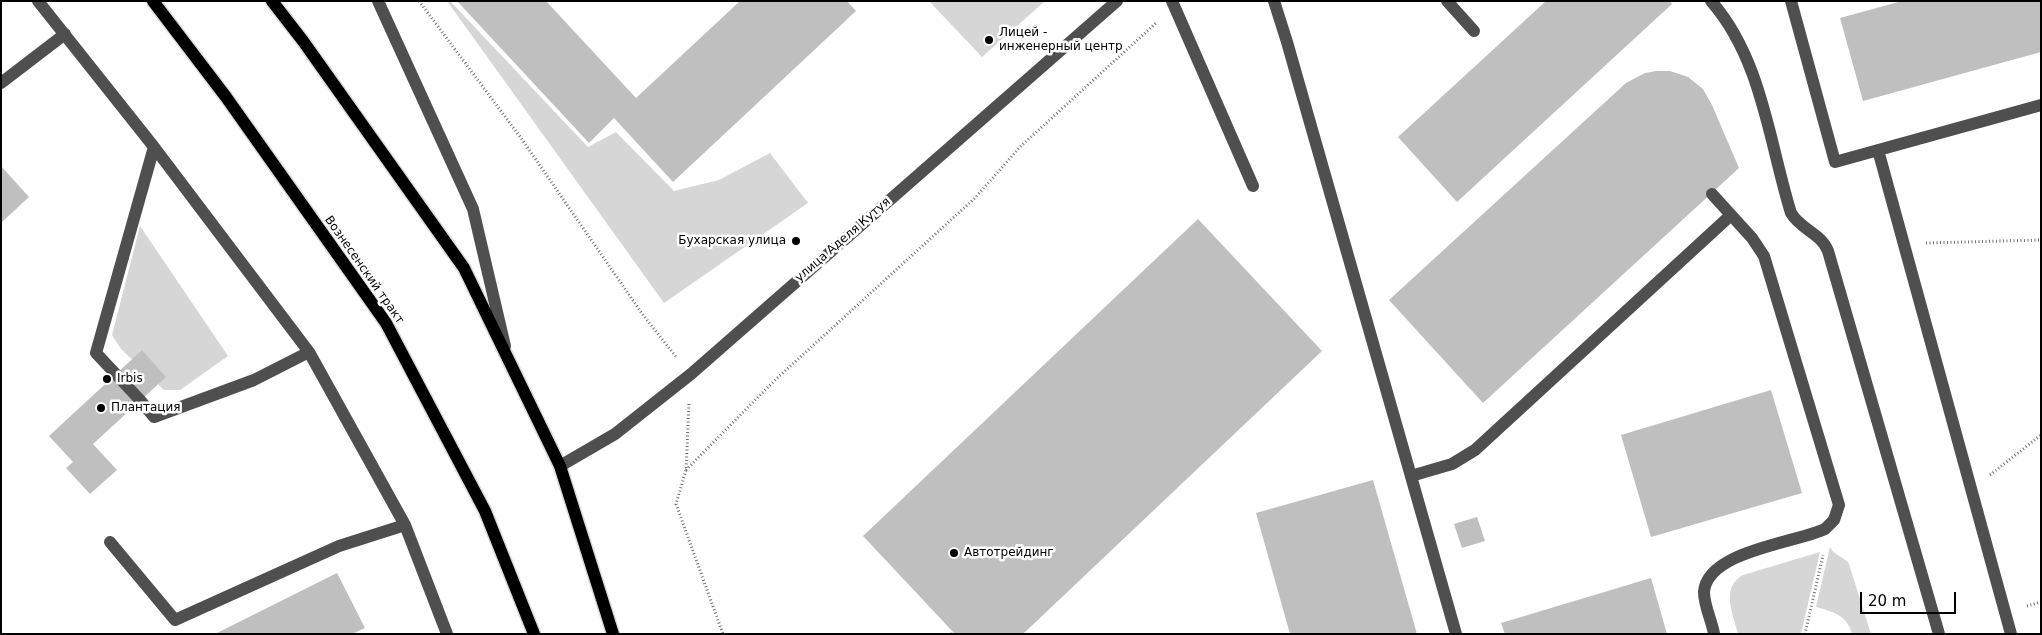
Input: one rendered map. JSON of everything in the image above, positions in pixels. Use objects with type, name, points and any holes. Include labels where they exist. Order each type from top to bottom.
[{"type":"main road","name":"Вознесенский тракт","points":[[153,1],[226,97],[386,323],[486,512],[534,634]]},
{"type":"main road","points":[[272,1],[303,41],[464,268],[560,466],[613,634]]},
{"type":"street","points":[[38,1],[154,147],[309,352],[405,525],[447,634]]},
{"type":"street","points":[[378,1],[473,209],[508,358]]},
{"type":"street","name":"улица Аделя Кутуя","points":[[560,466],[615,434],[691,374],[1117,1]]},
{"type":"street","points":[[1274,1],[1456,634]]},
{"type":"street","points":[[1447,1],[1474,31]]},
{"type":"street","points":[[1711,1],[1736,37],[1755,79],[1791,213],[1802,227],[1818,236],[1828,251],[1939,634]]},
{"type":"street","points":[[1791,1],[1835,162],[2041,105]]},
{"type":"street","points":[[1174,6],[1253,186]]},
{"type":"street","points":[[1,83],[65,34]]},
{"type":"street","points":[[154,147],[96,353],[154,417],[254,380],[309,352]]},
{"type":"street","points":[[1878,150],[2011,634]]},
{"type":"street","points":[[1712,194],[1757,244],[1766,264],[1839,505],[1830,525],[1819,532],[1738,556],[1721,565],[1714,573],[1704,595],[1714,634]]},
{"type":"street","points":[[1411,476],[1452,464],[1475,450],[1731,215]]},
{"type":"street","points":[[110,542],[175,620],[339,546],[405,525]]},
{"type":"path","points":[[419,1],[521,138],[643,315]]},
{"type":"path","points":[[723,634],[676,504],[686,470],[774,381],[975,198],[1020,147],[1174,6]]},
{"type":"path","points":[[1904,244],[2041,240]]},
{"type":"path","points":[[1971,490],[2041,436]]},
{"type":"path","points":[[1805,634],[1830,525]]},
{"type":"shaded area","points":[[447,1],[450,1],[588,147],[616,132],[674,191],[719,180],[770,153],[808,203],[664,303]]},
{"type":"shaded area","points":[[929,1],[1045,1],[982,57]]},
{"type":"shaded area","points":[[140,226],[228,356],[180,390],[164,390],[121,349],[112,335]]},
{"type":"shaded area","points":[[1830,547],[1849,564],[1871,634],[1852,634],[1847,623],[1838,615],[1816,607]]},
{"type":"shaded area","points":[[1820,552],[1801,634],[1738,634],[1730,601],[1732,587],[1736,580],[1743,575]]},
{"type":"building","points":[[457,1],[546,1],[636,98],[740,1],[847,1],[856,11],[673,182],[614,118],[589,143]]},
{"type":"building","points":[[1546,1],[1670,1],[1672,4],[1457,202],[1398,137]]},
{"type":"building","points":[[1902,1],[2041,1],[2041,52],[1863,101],[1840,18]]},
{"type":"building","points":[[1670,71],[1688,77],[1703,89],[1712,105],[1739,168],[1483,403],[1389,300],[1626,83],[1645,73]]},
{"type":"building","points":[[1,166],[29,197],[1,223]]},
{"type":"building","points":[[1198,219],[1322,351],[1023,634],[955,634],[863,536]]},
{"type":"building","points":[[142,350],[166,377],[93,444],[117,470],[90,494],[66,468],[73,462],[49,436]]},
{"type":"building","points":[[1771,390],[1802,493],[1651,537],[1621,435]]},
{"type":"building","points":[[1373,480],[1417,634],[1290,634],[1256,513]]},
{"type":"building","points":[[1477,517],[1485,541],[1462,548],[1454,524]]},
{"type":"building","points":[[337,573],[365,628],[352,634],[215,634]]},
{"type":"building","points":[[1651,578],[1667,634],[1505,634],[1501,623]]},
{"type":"place","name":"Лицей - инженерный центр","points":[[989,40]]},
{"type":"place","name":"Бухарская улица","points":[[796,241]]},
{"type":"place","name":"Irbis","points":[[107,379]]},
{"type":"place","name":"Плантация","points":[[101,408]]},
{"type":"place","name":"Автотрейдинг","points":[[954,553]]}]
